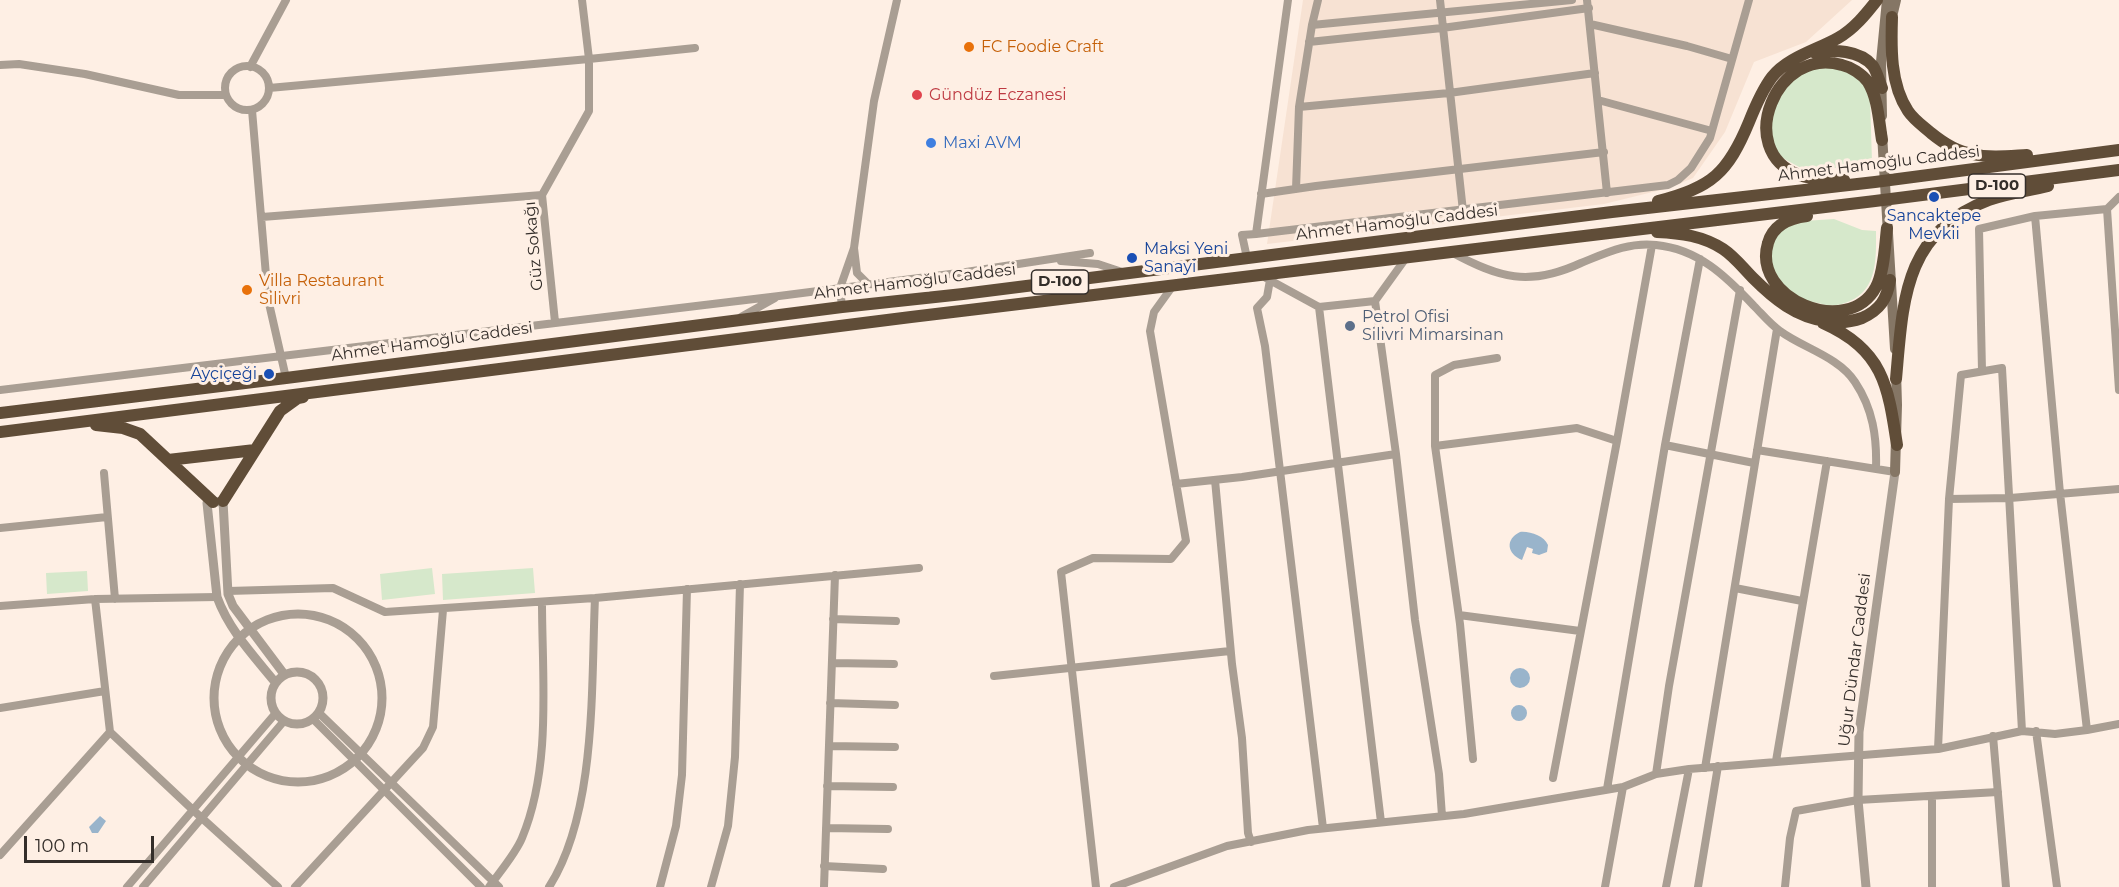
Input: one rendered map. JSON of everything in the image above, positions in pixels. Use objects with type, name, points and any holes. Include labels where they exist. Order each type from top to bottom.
[{"type":"highway","points":[[1612,212],[1689,192],[1712,180],[1732,159],[1757,103],[1772,77],[1782,68],[1840,37],[1854,26],[1877,0]]},
{"type":"highway","points":[[1892,17],[1893,60],[1901,95],[1907,110],[1941,141],[1969,154],[1994,157],[2091,154]]},
{"type":"highway","points":[[1801,57],[1821,52],[1855,54],[1873,66],[1882,88]]},
{"type":"highway","points":[[1875,182],[1808,177],[1796,174],[1787,168],[1773,154],[1768,143],[1767,121],[1771,99],[1786,80],[1800,69],[1823,62],[1844,65],[1868,82],[1874,97],[1882,140]]},
{"type":"highway","name":"Ahmet Hamoğlu Caddesi","points":[[0,412],[1612,212],[1875,182],[2119,150]]},
{"type":"highway","name":"Ahmet Hamoğlu Caddesi","points":[[0,432],[910,317],[1265,278],[1599,233],[2119,170]]},
{"type":"highway","points":[[1896,379],[1906,292],[1911,275],[1932,238],[1967,209],[1991,199],[2095,173]]},
{"type":"highway","points":[[1875,201],[1833,212],[1803,216],[1779,225],[1773,232],[1766,251],[1765,261],[1769,272],[1788,295],[1808,306],[1831,311],[1853,307],[1862,302],[1876,287],[1887,228]]},
{"type":"highway","points":[[1599,233],[1681,234],[1710,242],[1734,258],[1777,300],[1859,345],[1875,363],[1888,393],[1897,445]]},
{"type":"highway","points":[[1813,320],[1846,322],[1870,314],[1879,308],[1888,294],[1890,280]]},
{"type":"highway","points":[[46,426],[93,425],[123,428],[140,434],[218,501],[280,411],[298,398],[328,390]]},
{"type":"highway","points":[[168,460],[255,450]]},
{"type":"main road","points":[[1887,0],[1882,45],[1882,140],[1896,379],[1895,472]]},
{"type":"main road","points":[[1882,88],[1896,0]]},
{"type":"street","points":[[250,67],[286,0]]},
{"type":"street","name":"Güz Sokağı","points":[[555,322],[542,195],[589,111],[589,59],[582,0]]},
{"type":"street","points":[[842,307],[840,288],[854,248],[874,101],[897,0]]},
{"type":"street","points":[[1256,234],[1288,0]]},
{"type":"street","points":[[1296,189],[1299,107],[1318,0]]},
{"type":"street","points":[[1440,0],[1463,211]]},
{"type":"street","points":[[1312,25],[1572,0]]},
{"type":"street","points":[[1247,258],[1242,236],[1607,193],[1668,185],[1678,180],[1691,168],[1710,138],[1749,0]]},
{"type":"street","points":[[1309,42],[1442,28],[1588,4],[1607,193]]},
{"type":"street","points":[[1590,24],[1687,46],[1732,59]]},
{"type":"street","points":[[269,88],[695,48]]},
{"type":"street","points":[[0,65],[19,64],[85,74],[179,94],[226,95]]},
{"type":"street","points":[[250,67],[263,74],[269,88],[264,102],[252,110],[239,109],[234,106],[226,95],[225,88],[230,74],[236,69],[250,67]]},
{"type":"street","points":[[1299,107],[1449,93],[1595,73]]},
{"type":"street","points":[[1598,100],[1712,131]]},
{"type":"street","points":[[252,110],[268,299],[286,378]]},
{"type":"street","points":[[1261,194],[1604,152]]},
{"type":"street","points":[[262,217],[542,195]]},
{"type":"street","points":[[1982,371],[1980,229],[2035,216],[2107,209],[2119,197]]},
{"type":"street","points":[[2107,209],[2119,390]]},
{"type":"street","points":[[2035,216],[2060,493],[2087,730]]},
{"type":"street","points":[[1450,252],[1486,271],[1501,275],[1532,277],[1564,271],[1618,248],[1652,245],[1672,248],[1700,259],[1712,266],[1740,290],[1777,329],[1844,369],[1854,379],[1873,419],[1876,438],[1876,469]]},
{"type":"street","points":[[1553,778],[1652,245]]},
{"type":"street","points":[[854,248],[857,273],[868,284]]},
{"type":"street","points":[[0,390],[779,296],[1028,264],[1090,253]]},
{"type":"street","points":[[1406,258],[1375,301],[1396,453],[1415,620],[1439,774],[1442,816]]},
{"type":"street","points":[[1607,789],[1665,445],[1700,259]]},
{"type":"street","points":[[1028,264],[1075,261],[1098,264],[1126,274]]},
{"type":"street","points":[[1265,278],[1319,307],[1375,301]]},
{"type":"street","points":[[1265,278],[1267,297],[1257,308],[1265,346],[1323,828]]},
{"type":"street","points":[[1096,887],[1061,572],[1093,558],[1171,559],[1186,541],[1150,331],[1154,312],[1172,287]]},
{"type":"street","points":[[1656,774],[1669,686],[1740,290]]},
{"type":"street","points":[[736,321],[779,296]]},
{"type":"street","points":[[1319,307],[1380,822]]},
{"type":"street","points":[[1705,768],[1777,329]]},
{"type":"street","points":[[1473,759],[1459,615],[1435,446],[1435,375],[1454,365],[1497,358]]},
{"type":"street","points":[[1938,749],[1949,499],[1961,375],[2002,368],[2022,731]]},
{"type":"street","points":[[1435,446],[1577,428],[1617,441]]},
{"type":"street","points":[[1665,445],[1754,463]]},
{"type":"street","points":[[1757,450],[1895,472]]},
{"type":"street","points":[[1176,484],[1396,453]]},
{"type":"street","points":[[1776,761],[1827,461]]},
{"type":"street","name":"Uğur Dündar Caddesi","points":[[1866,887],[1858,800],[1858,732],[1895,472]]},
{"type":"street","points":[[104,473],[115,599]]},
{"type":"street","points":[[1215,480],[1230,651],[1242,738],[1248,833],[1251,842]]},
{"type":"street","points":[[1949,499],[2010,498],[2119,489]]},
{"type":"street","points":[[275,682],[238,638],[221,610],[217,597],[207,503],[218,501],[228,591],[233,606],[284,674]]},
{"type":"street","points":[[0,528],[107,517]]},
{"type":"street","points":[[228,591],[333,588],[385,612],[443,610],[595,598],[919,568]]},
{"type":"street","points":[[824,887],[835,575]]},
{"type":"street","points":[[711,887],[728,826],[733,780],[740,584]]},
{"type":"street","points":[[1735,588],[1802,601]]},
{"type":"street","points":[[660,887],[676,826],[682,775],[687,589]]},
{"type":"street","points":[[0,606],[95,599],[217,597]]},
{"type":"street","points":[[549,887],[570,843],[582,799],[590,719],[595,598]]},
{"type":"street","points":[[95,599],[110,732],[278,887]]},
{"type":"street","points":[[358,758],[392,783],[494,885],[522,839],[536,795],[543,729],[542,602]]},
{"type":"street","points":[[296,887],[423,748],[433,727],[443,610]]},
{"type":"street","points":[[1459,615],[1580,631]]},
{"type":"street","points":[[281,616],[309,616],[323,619],[342,628],[361,645],[372,659],[380,680],[382,700],[379,721],[358,758],[333,776],[297,783],[276,779],[239,756],[223,736],[217,722],[214,704],[215,683],[221,664],[233,643],[250,630],[264,620],[281,616]]},
{"type":"street","points":[[833,620],[897,621]]},
{"type":"street","points":[[994,676],[1230,651]]},
{"type":"street","points":[[832,663],[894,664]]},
{"type":"street","points":[[302,672],[317,680],[323,696],[316,716],[296,724],[284,721],[275,714],[270,698],[275,682],[284,674],[302,672]]},
{"type":"street","points":[[0,708],[105,691]]},
{"type":"street","points":[[830,703],[895,705]]},
{"type":"street","points":[[127,887],[275,714]]},
{"type":"street","points":[[316,716],[358,758],[384,791],[482,887]]},
{"type":"street","points":[[143,887],[284,721]]},
{"type":"street","points":[[1114,887],[1227,846],[1323,828],[1442,816],[1623,787],[1656,774],[1689,769],[1938,749],[2022,731],[2055,734],[2119,724]]},
{"type":"street","points":[[2036,731],[2057,887]]},
{"type":"street","points":[[0,855],[110,732]]},
{"type":"street","points":[[1993,736],[2006,887]]},
{"type":"street","points":[[829,746],[895,747]]},
{"type":"street","points":[[1698,887],[1718,766]]},
{"type":"street","points":[[1666,887],[1689,769]]},
{"type":"street","points":[[827,786],[893,787]]},
{"type":"street","points":[[1605,887],[1623,787]]},
{"type":"street","points":[[1785,887],[1790,838],[1796,811],[1858,800],[1998,792]]},
{"type":"street","points":[[1932,796],[1932,887]]},
{"type":"street","points":[[826,828],[888,829]]},
{"type":"street","points":[[825,866],[883,869]]},
{"type":"shaded area","points":[[1303,0],[1852,0],[1806,42],[1754,62],[1725,132],[1693,178],[1669,188],[1604,204],[1267,244]]},
{"type":"green space","points":[[1839,65],[1863,82],[1870,98],[1872,162],[1862,168],[1801,168],[1779,156],[1772,146],[1770,115],[1774,100],[1801,71]]},
{"type":"green space","points":[[1834,219],[1862,230],[1876,231],[1874,271],[1871,280],[1859,296],[1840,304],[1829,305],[1799,298],[1772,272],[1771,238],[1789,222]]},
{"type":"green space","points":[[432,568],[435,594],[382,600],[380,574]]},
{"type":"green space","points":[[533,568],[535,593],[443,600],[442,574]]},
{"type":"green space","points":[[87,571],[88,591],[47,594],[46,573]]},
{"type":"water","points":[[1520,532],[1532,533],[1543,539],[1548,545],[1547,552],[1539,555],[1532,553],[1533,549],[1527,547],[1522,560],[1517,557],[1511,550],[1510,542]]},
{"type":"water","points":[[1520,668],[1527,671],[1530,678],[1527,685],[1520,688],[1513,685],[1510,678],[1513,671]]},
{"type":"water","points":[[1519,705],[1527,713],[1519,721],[1511,713]]},
{"type":"water","points":[[100,816],[106,821],[98,833],[92,833],[89,827]]},
{"type":"place","name":"FC Foodie Craft","points":[[969,47]]},
{"type":"place","name":"Gündüz Eczanesi","points":[[917,95]]},
{"type":"place","name":"Maxi AVM","points":[[931,143]]},
{"type":"place","name":"Sancaktepe Mevkii","points":[[1934,197]]},
{"type":"place","name":"Maksi Yeni Sanayi","points":[[1132,258]]},
{"type":"place","name":"Villa Restaurant Silivri","points":[[247,290]]},
{"type":"place","name":"Petrol Ofisi Silivri Mimarsinan","points":[[1350,326]]},
{"type":"place","name":"Ayçiçeği","points":[[269,374]]}]
